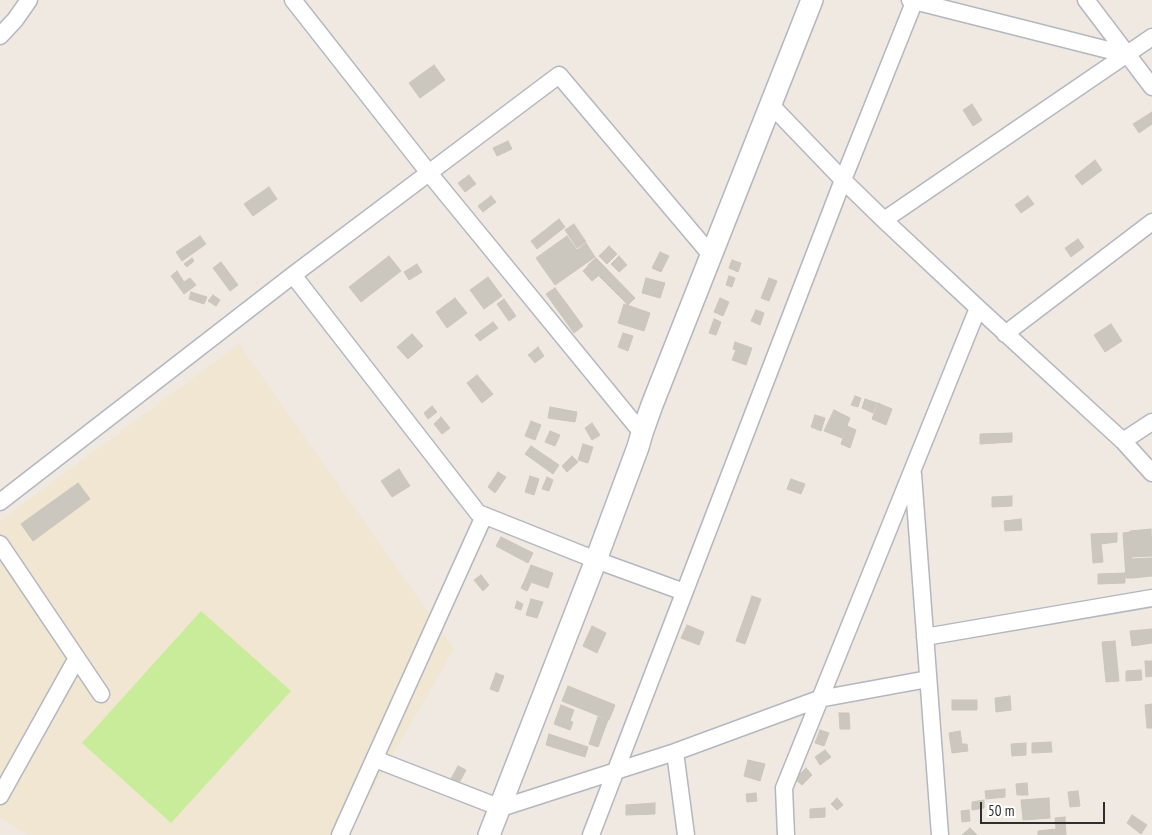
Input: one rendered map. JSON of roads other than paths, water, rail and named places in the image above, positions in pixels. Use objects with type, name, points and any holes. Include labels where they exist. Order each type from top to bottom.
[{"type":"street","points":[[0,36],[15,20],[29,0]]},
{"type":"street","points":[[293,0],[429,173],[642,433]]},
{"type":"street","points":[[489,835],[596,560],[642,433],[812,0]]},
{"type":"street","points":[[591,835],[913,0],[1128,54]]},
{"type":"street","points":[[1086,0],[1152,87]]},
{"type":"street","points":[[884,220],[1152,37]]},
{"type":"street","points":[[0,502],[293,275],[559,75],[711,255]]},
{"type":"street","points":[[771,104],[884,220],[1005,334],[1123,441],[1152,473]]},
{"type":"street","points":[[1005,334],[1152,222]]},
{"type":"street","points":[[293,275],[478,514],[684,592]]},
{"type":"street","points":[[786,835],[784,788],[978,308]]},
{"type":"street","points":[[1123,441],[1152,422]]},
{"type":"street","points":[[912,469],[940,835]]},
{"type":"street","points":[[340,835],[484,516]]},
{"type":"street","points":[[0,544],[101,694]]},
{"type":"street","points":[[925,637],[1152,598]]},
{"type":"street","points":[[0,796],[77,658]]},
{"type":"street","points":[[374,759],[501,808],[675,752],[819,699],[928,679]]},
{"type":"street","points":[[675,752],[686,835]]}]
